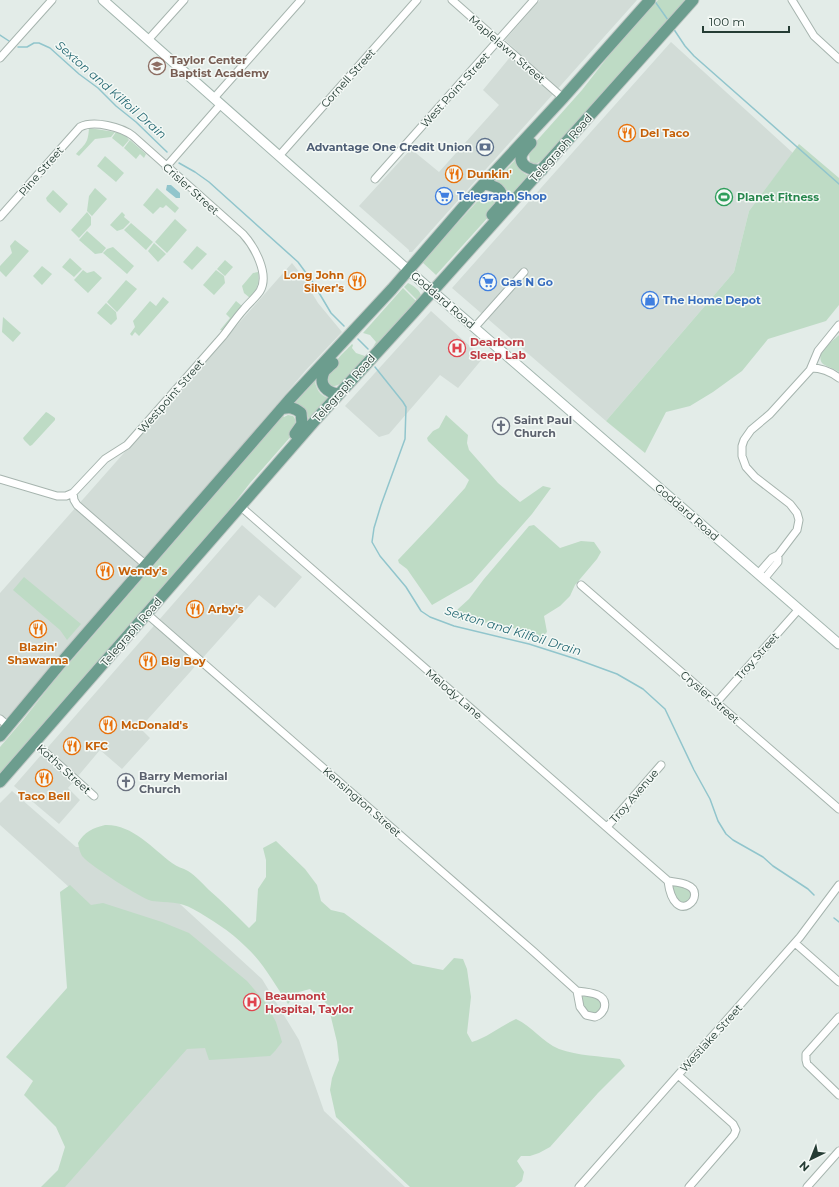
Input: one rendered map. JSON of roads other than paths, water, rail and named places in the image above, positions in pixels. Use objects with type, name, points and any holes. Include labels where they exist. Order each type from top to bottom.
[{"type":"main road","name":"Goddard Road","points":[[103,0],[408,270],[433,290],[839,644]]},
{"type":"main road","points":[[0,736],[4,723],[42,686],[281,409],[396,284],[650,0]]},
{"type":"main road","name":"Telegraph Road","points":[[0,782],[338,394],[542,170],[693,0]]},
{"type":"main road","points":[[542,170],[530,169],[524,166],[521,158],[522,154],[574,96],[584,83],[590,68]]},
{"type":"main road","points":[[445,276],[448,264],[500,206],[503,198],[499,189],[484,184]]},
{"type":"main road","points":[[338,394],[333,394],[323,387],[322,382],[324,372],[395,293],[396,284]]},
{"type":"main road","points":[[230,518],[252,484],[302,424],[301,413],[298,410],[289,407],[281,409]]},
{"type":"main road","points":[[0,743],[36,701],[42,686]]},
{"type":"street","points":[[0,58],[52,0]]},
{"type":"street","points":[[148,40],[184,0]]},
{"type":"street","points":[[214,98],[301,0]]},
{"type":"street","name":"Cornell Street","points":[[279,156],[417,0]]},
{"type":"street","name":"Maplelawn Street","points":[[452,0],[563,98]]},
{"type":"street","name":"West Point Street","points":[[375,180],[534,0]]},
{"type":"street","points":[[792,0],[814,36],[839,59]]},
{"type":"street","points":[[166,166],[221,104]]},
{"type":"street","name":"Crisler Street","points":[[84,126],[94,124],[124,131],[133,136],[249,240],[258,257],[262,271],[263,282],[260,290]]},
{"type":"street","name":"Pine Street","points":[[0,217],[74,133],[84,126]]},
{"type":"street","points":[[475,327],[524,272]]},
{"type":"street","name":"Westpoint Street","points":[[73,493],[105,459],[127,445],[223,336],[260,290]]},
{"type":"street","points":[[761,576],[772,558],[778,555],[798,527],[799,518],[790,504],[755,477],[746,467],[742,456],[742,446],[751,430],[770,414],[811,368],[818,351],[839,324]]},
{"type":"street","points":[[811,368],[817,368],[834,374],[839,378]]},
{"type":"street","points":[[0,479],[57,496],[66,496],[73,493],[74,500],[78,505],[146,565]]},
{"type":"street","name":"Melody Lane","points":[[240,506],[668,882]]},
{"type":"street","name":"Crysler Street","points":[[581,585],[839,809]]},
{"type":"street","name":"Troy Street","points":[[716,703],[799,610]]},
{"type":"street","name":"Kensington Street","points":[[147,614],[528,946],[577,992]]},
{"type":"street","name":"Koths Street","points":[[35,743],[94,796]]},
{"type":"street","name":"Troy Avenue","points":[[607,827],[661,765]]},
{"type":"street","name":"Westlake Street","points":[[579,1187],[795,943],[839,885]]},
{"type":"street","points":[[795,943],[839,982]]},
{"type":"street","points":[[839,1017],[806,1054],[808,1064],[839,1095]]},
{"type":"street","points":[[678,1075],[733,1124],[736,1130],[734,1136],[689,1187]]},
{"type":"street","points":[[807,1187],[839,1151]]},
{"type":"water","points":[[167,185],[171,185],[180,193],[180,198],[176,198],[166,190]]},
{"type":"waterway","points":[[654,0],[668,20]]},
{"type":"waterway","points":[[673,28],[694,56],[839,184]]},
{"type":"waterway","name":"Sexton and Kilfoil Drain","points":[[0,35],[9,41]]},
{"type":"waterway","name":"Sexton and Kilfoil Drain","points":[[18,47],[27,47],[34,43],[39,43],[50,48],[79,74],[98,88],[167,152]]},
{"type":"waterway","name":"Sexton and Kilfoil Drain","points":[[179,163],[209,182],[298,262],[312,281],[331,313],[344,326]]},
{"type":"waterway","name":"Sexton and Kilfoil Drain","points":[[358,339],[368,349]]},
{"type":"waterway","name":"Sexton and Kilfoil Drain","points":[[375,367],[406,407],[405,439],[381,505],[374,528],[372,542],[380,556],[406,587],[421,611],[430,617],[454,626],[529,644],[576,659],[617,674],[643,689],[665,709],[694,770],[710,799],[718,821],[726,834],[733,840],[763,857],[773,866],[808,889],[814,895]]},
{"type":"waterway","name":"Sexton and Kilfoil Drain","points":[[834,918],[839,922]]},
{"type":"place","name":"Taylor Center Baptist Academy","points":[[157,66]]},
{"type":"place","name":"Del Taco","points":[[627,133]]},
{"type":"place","name":"Advantage One Credit Union","points":[[485,147]]},
{"type":"place","name":"Dunkin'","points":[[454,174]]},
{"type":"place","name":"Telegraph Shop","points":[[444,196]]},
{"type":"place","name":"Planet Fitness","points":[[724,197]]},
{"type":"place","name":"Long John Silver's","points":[[357,281]]},
{"type":"place","name":"Gas N Go","points":[[488,282]]},
{"type":"place","name":"The Home Depot","points":[[650,300]]},
{"type":"place","name":"Dearborn Sleep Lab","points":[[457,348]]},
{"type":"place","name":"Saint Paul Church","points":[[501,426]]},
{"type":"place","name":"Wendy's","points":[[105,571]]},
{"type":"place","name":"Arby's","points":[[195,609]]},
{"type":"place","name":"Blazin' Shawarma","points":[[38,629]]},
{"type":"place","name":"Big Boy","points":[[148,661]]},
{"type":"place","name":"McDonald's","points":[[108,725]]},
{"type":"place","name":"KFC","points":[[72,746]]},
{"type":"place","name":"Taco Bell","points":[[44,778]]},
{"type":"place","name":"Barry Memorial Church","points":[[126,782]]},
{"type":"place","name":"Beaumont Hospital, Taylor","points":[[252,1002]]}]
